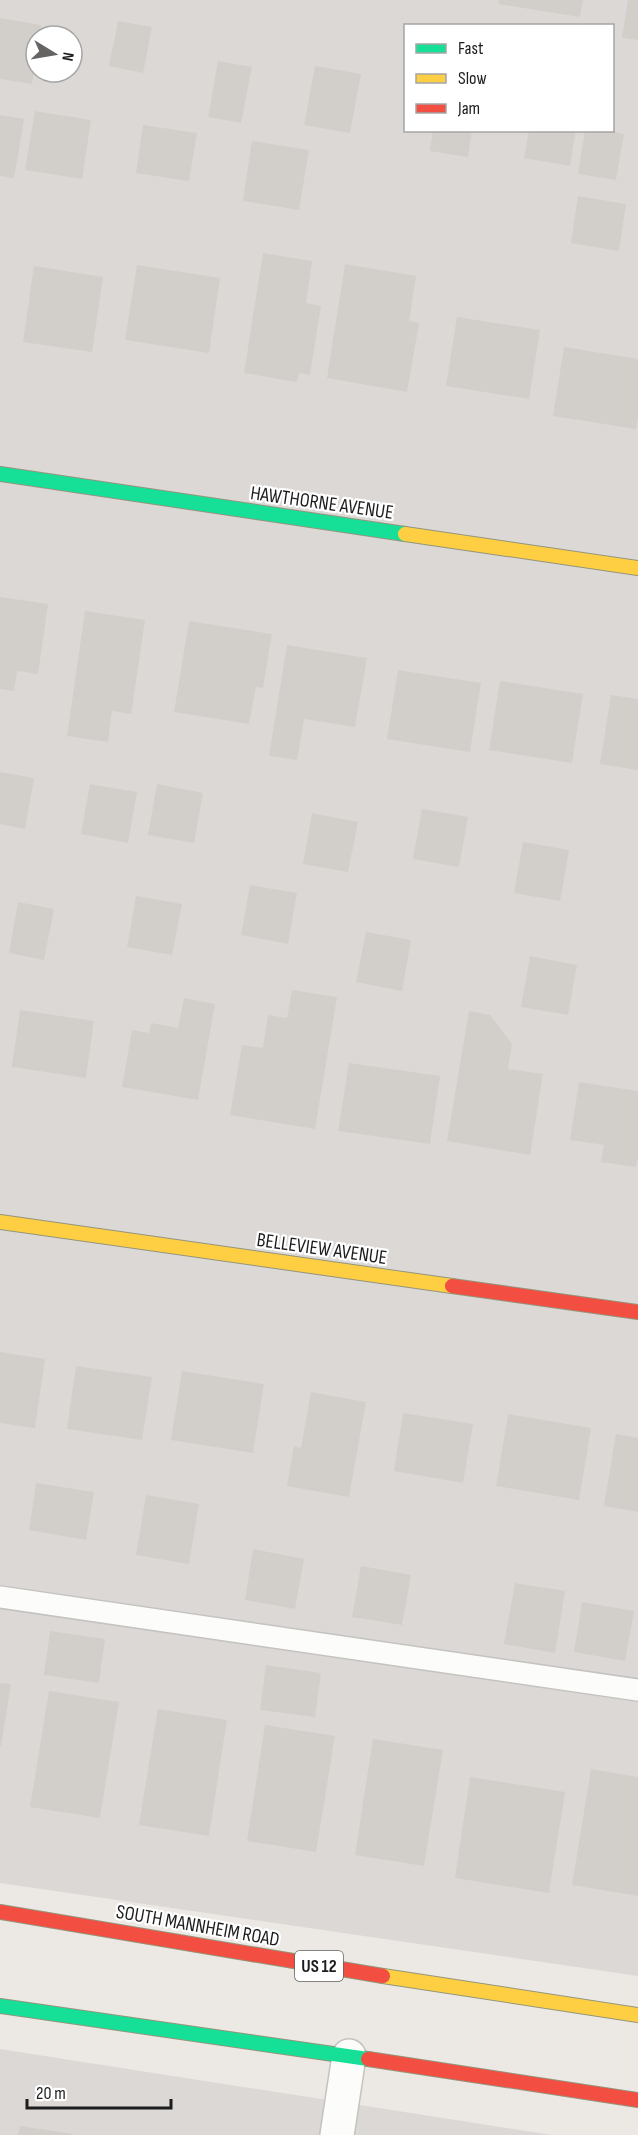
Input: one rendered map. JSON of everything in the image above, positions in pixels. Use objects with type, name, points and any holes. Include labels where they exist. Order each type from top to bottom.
[{"type":"main road","name":"HAWTHORNE AVENUE","points":[[0,474],[638,568]]},
{"type":"main road","name":"BELLEVIEW AVENUE","points":[[0,1222],[638,1312]]},
{"type":"main road","name":"SOUTH MANNHEIM ROAD","points":[[0,1912],[360,1973],[638,2015]]},
{"type":"main road","points":[[0,2006],[638,2100]]},
{"type":"street","points":[[337,2135],[349,2056]]},
{"type":"lane","points":[[0,1597],[638,1690]]},
{"type":"shaded area","points":[[0,0],[638,0],[638,1976],[0,1883]]},
{"type":"shaded area","points":[[0,2049],[552,2135],[0,2135]]},
{"type":"building","points":[[499,0],[583,0],[580,17],[498,4]]},
{"type":"building","points":[[628,0],[638,0],[638,40],[622,38]]},
{"type":"building","points":[[0,18],[35,24],[24,24],[24,83],[0,79]]},
{"type":"building","points":[[118,21],[152,27],[143,73],[109,66]]},
{"type":"building","points":[[218,61],[252,67],[241,123],[208,117]]},
{"type":"building","points":[[315,66],[361,74],[350,133],[304,125]]},
{"type":"building","points":[[35,111],[91,120],[82,179],[25,170]]},
{"type":"building","points":[[0,115],[24,119],[14,178],[0,176]]},
{"type":"building","points":[[143,125],[197,133],[189,181],[136,173]]},
{"type":"building","points":[[433,132],[472,132],[468,157],[430,151]]},
{"type":"building","points":[[529,132],[576,132],[570,166],[524,158]]},
{"type":"building","points":[[585,132],[624,134],[616,180],[578,174]]},
{"type":"building","points":[[252,141],[309,150],[299,210],[243,201]]},
{"type":"building","points":[[578,196],[626,204],[619,251],[571,243]]},
{"type":"building","points":[[263,253],[312,261],[306,303],[321,306],[310,375],[299,373],[297,382],[244,373]]},
{"type":"building","points":[[345,264],[416,276],[409,321],[419,323],[407,392],[327,378]]},
{"type":"building","points":[[137,265],[220,278],[209,353],[125,340]]},
{"type":"building","points":[[34,266],[103,277],[92,352],[23,342]]},
{"type":"building","points":[[457,317],[540,330],[529,399],[446,386]]},
{"type":"building","points":[[564,347],[638,359],[636,429],[553,416]]},
{"type":"building","points":[[0,597],[48,604],[38,674],[17,671],[14,691],[0,689]]},
{"type":"building","points":[[85,611],[145,620],[131,714],[112,711],[108,742],[67,736]]},
{"type":"building","points":[[189,621],[272,634],[263,688],[256,687],[249,724],[174,712]]},
{"type":"building","points":[[287,645],[367,658],[355,727],[304,719],[297,760],[269,756]]},
{"type":"building","points":[[398,670],[481,683],[470,752],[387,739]]},
{"type":"building","points":[[500,681],[583,694],[572,763],[489,750]]},
{"type":"building","points":[[611,695],[638,699],[638,770],[600,764]]},
{"type":"building","points":[[0,772],[34,778],[25,829],[0,824]]},
{"type":"building","points":[[90,784],[137,792],[128,843],[81,834]]},
{"type":"building","points":[[157,784],[203,793],[194,843],[148,835]]},
{"type":"building","points":[[422,809],[468,817],[459,867],[413,859]]},
{"type":"building","points":[[312,813],[358,822],[348,872],[303,864]]},
{"type":"building","points":[[523,842],[569,850],[560,901],[514,893]]},
{"type":"building","points":[[250,885],[297,893],[288,944],[241,935]]},
{"type":"building","points":[[136,896],[182,904],[172,955],[127,947]]},
{"type":"building","points":[[18,902],[54,909],[44,960],[9,953]]},
{"type":"building","points":[[366,932],[411,940],[402,991],[356,982]]},
{"type":"building","points":[[530,956],[577,965],[568,1015],[521,1007]]},
{"type":"building","points":[[292,990],[337,997],[315,1129],[230,1115],[242,1045],[263,1048],[268,1015],[287,1018]]},
{"type":"building","points":[[184,998],[215,1004],[198,1100],[122,1087],[132,1030],[149,1033],[151,1023],[178,1028]]},
{"type":"building","points":[[20,1010],[94,1021],[86,1078],[12,1067]]},
{"type":"building","points":[[469,1011],[490,1015],[512,1044],[508,1069],[543,1074],[530,1155],[447,1141]]},
{"type":"building","points":[[349,1063],[440,1076],[430,1144],[338,1131]]},
{"type":"building","points":[[579,1082],[638,1091],[636,1167],[601,1162],[604,1145],[570,1140]]},
{"type":"building","points":[[0,1352],[45,1359],[35,1428],[0,1423]]},
{"type":"building","points":[[76,1366],[152,1377],[142,1440],[67,1429]]},
{"type":"building","points":[[182,1371],[264,1384],[253,1453],[171,1440]]},
{"type":"building","points":[[311,1392],[366,1402],[349,1497],[287,1486],[294,1446],[301,1448]]},
{"type":"building","points":[[403,1413],[473,1424],[463,1483],[394,1471]]},
{"type":"building","points":[[508,1414],[591,1428],[579,1500],[496,1486]]},
{"type":"building","points":[[616,1434],[638,1438],[638,1512],[604,1506]]},
{"type":"building","points":[[36,1483],[94,1492],[86,1540],[29,1530]]},
{"type":"building","points":[[146,1495],[199,1504],[189,1564],[136,1555]]},
{"type":"building","points":[[253,1549],[304,1559],[295,1609],[245,1600]]},
{"type":"building","points":[[361,1566],[411,1575],[402,1625],[352,1617]]},
{"type":"building","points":[[515,1583],[565,1591],[555,1653],[504,1644]]},
{"type":"building","points":[[582,1602],[634,1611],[625,1661],[574,1652]]},
{"type":"building","points":[[50,1631],[105,1639],[99,1683],[44,1675]]},
{"type":"building","points":[[266,1665],[321,1673],[315,1717],[260,1710]]},
{"type":"building","points":[[0,1683],[11,1684],[1,1746],[0,1746]]},
{"type":"building","points":[[49,1691],[119,1702],[100,1818],[30,1807]]},
{"type":"building","points":[[158,1709],[227,1720],[209,1836],[139,1825]]},
{"type":"building","points":[[265,1725],[335,1736],[316,1852],[247,1841]]},
{"type":"building","points":[[373,1739],[443,1750],[424,1866],[355,1855]]},
{"type":"building","points":[[591,1769],[638,1777],[638,1896],[572,1885]]},
{"type":"building","points":[[470,1777],[565,1792],[549,1893],[455,1878]]},
{"type":"building","points":[[20,2126],[73,2134],[18,2135]]},
{"type":"traffic: fast","points":[[0,474],[405,534]]},
{"type":"traffic: fast","points":[[0,2006],[368,2059]]},
{"type":"traffic: slow","points":[[405,534],[638,568]]},
{"type":"traffic: slow","points":[[0,1222],[452,1286]]},
{"type":"traffic: slow","points":[[383,1976],[638,2015]]},
{"type":"traffic: jam","points":[[452,1286],[638,1312]]},
{"type":"traffic: jam","points":[[0,1912],[383,1976]]},
{"type":"traffic: jam","points":[[368,2059],[638,2100]]}]
